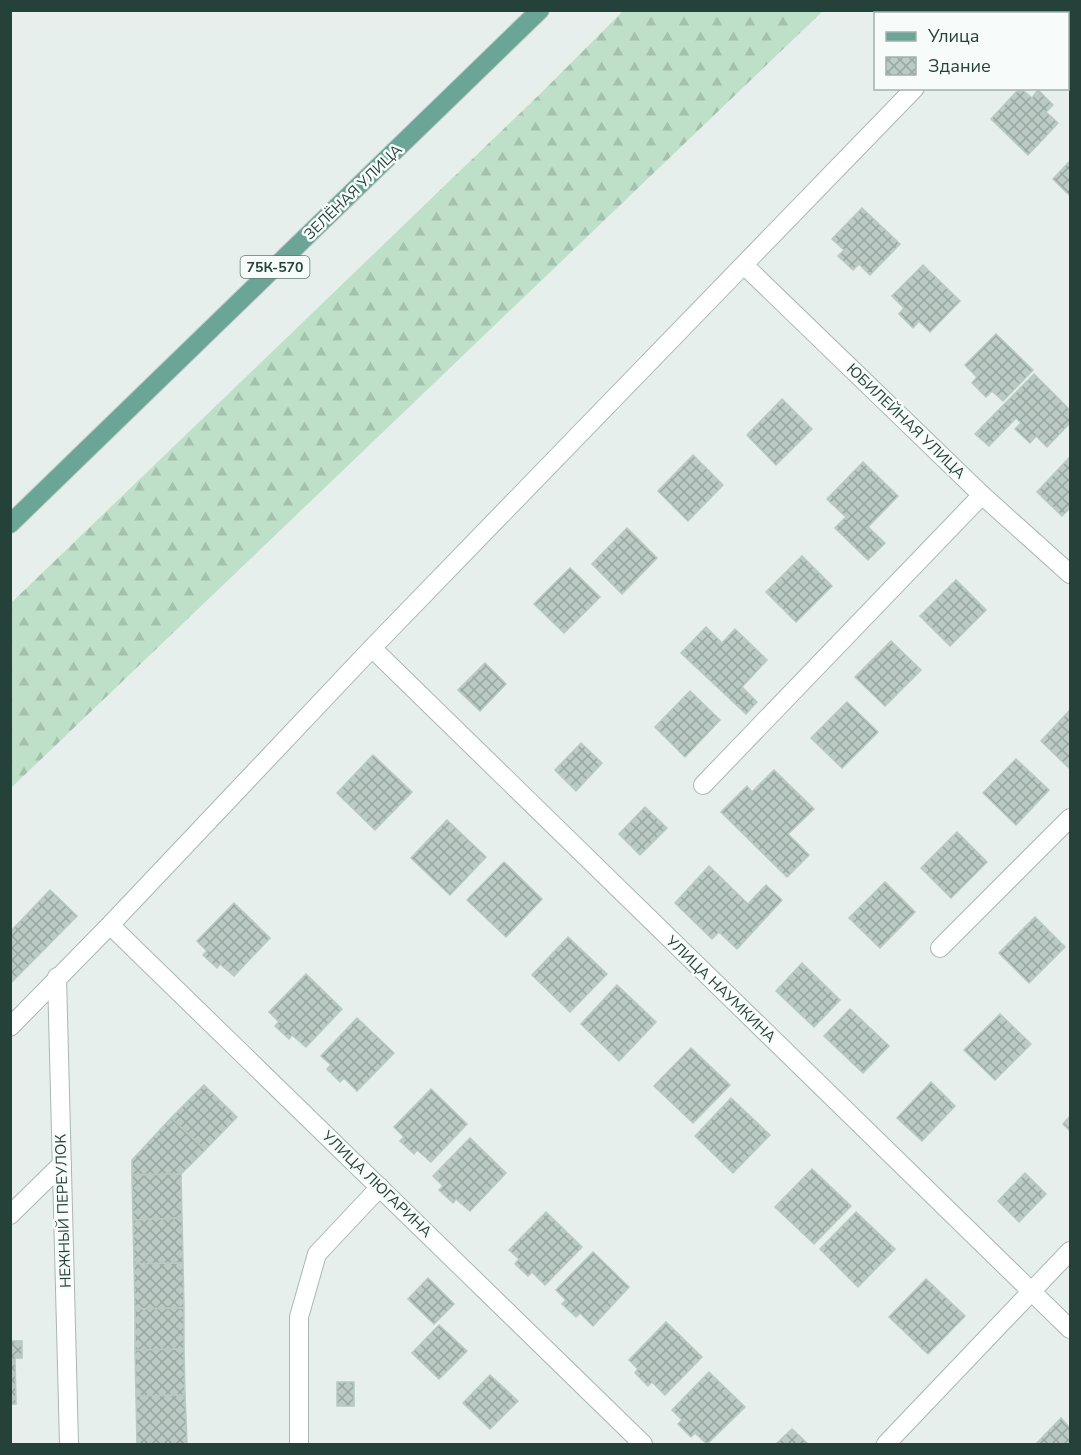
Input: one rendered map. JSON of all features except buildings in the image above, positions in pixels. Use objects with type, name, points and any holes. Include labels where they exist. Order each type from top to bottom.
[{"type":"main road","name":"ЗЕЛЁНАЯ УЛИЦА","points":[[10,524],[540,10]]},
{"type":"street","points":[[10,1026],[110,925],[372,648],[913,90]]},
{"type":"street","name":"ЮБИЛЕЙНАЯ УЛИЦА","points":[[744,265],[982,495],[1071,574]]},
{"type":"street","points":[[703,785],[982,495]]},
{"type":"street","name":"УЛИЦА НАУМКИНА","points":[[372,648],[1071,1329]]},
{"type":"street","points":[[940,948],[1071,818]]},
{"type":"street","name":"УЛИЦА ЛЮГАРИНА","points":[[110,925],[644,1444]]},
{"type":"street","name":"НЕЖНЫЙ ПЕРЕУЛОК","points":[[57,977],[69,1444]]},
{"type":"street","points":[[10,1215],[62,1164]]},
{"type":"street","points":[[299,1444],[299,1317],[317,1254],[380,1187]]},
{"type":"street","points":[[886,1444],[1071,1251]]},
{"type":"green space","points":[[623,11],[823,11],[11,788],[11,603],[541,93]]}]
